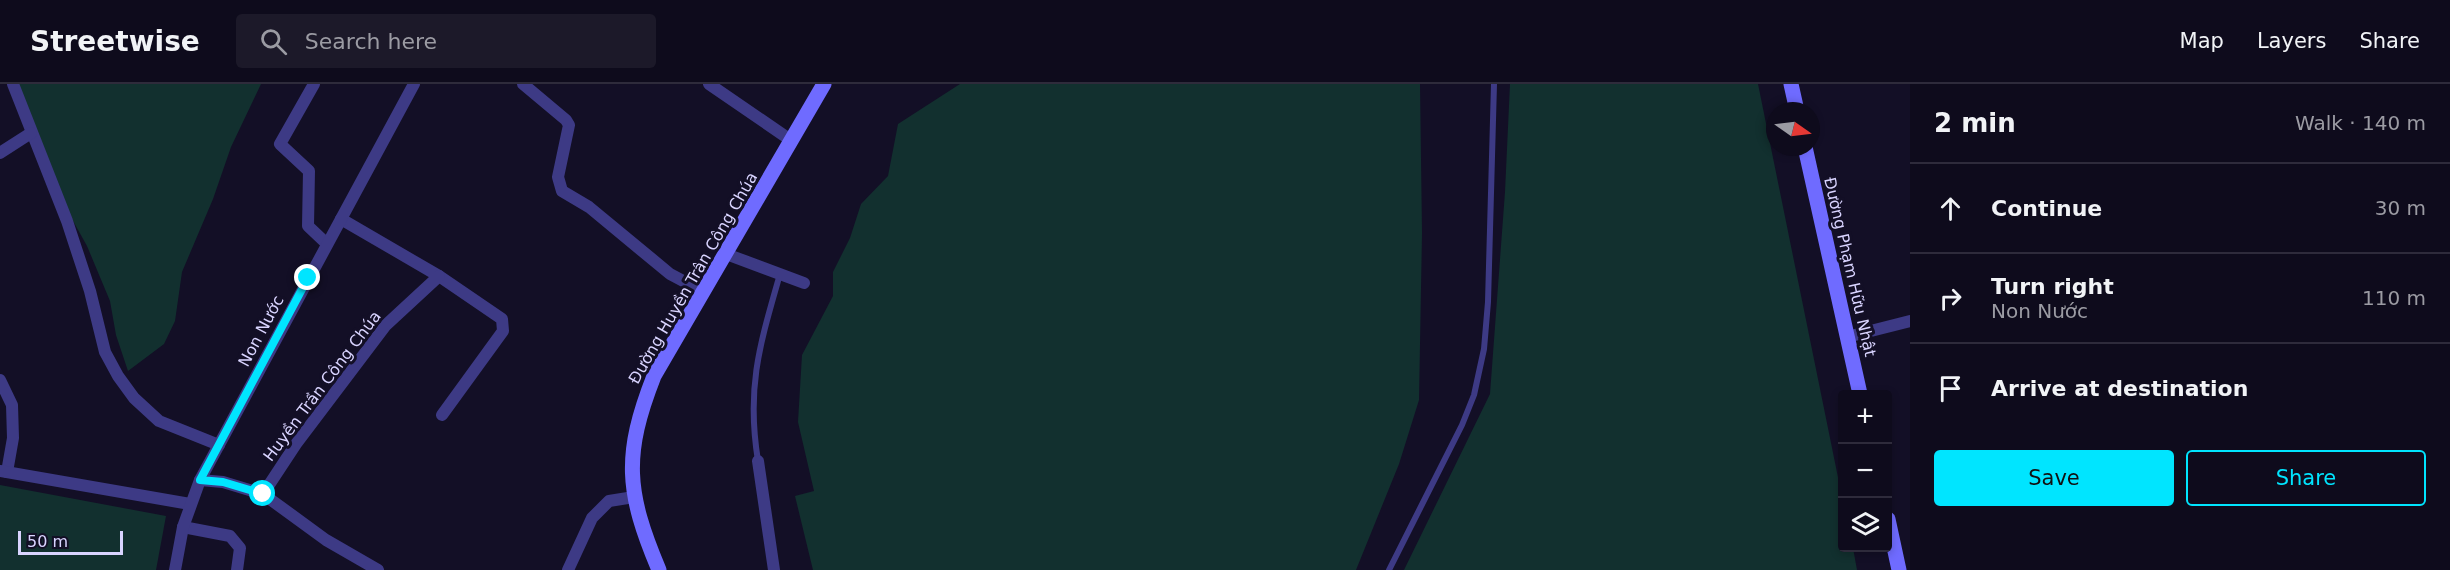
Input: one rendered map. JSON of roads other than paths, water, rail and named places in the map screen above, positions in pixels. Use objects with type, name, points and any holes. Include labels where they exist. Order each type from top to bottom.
[{"type":"street","points":[[13,84],[67,221],[90,291],[105,352],[118,376],[134,398],[159,421],[219,445]]},
{"type":"street","points":[[314,84],[280,144],[309,171],[308,226],[327,244]]},
{"type":"street","name":"Non Nước","points":[[175,570],[183,527],[200,480],[414,84]]},
{"type":"street","points":[[523,84],[569,125],[558,177],[562,191],[589,207],[670,274],[704,292]]},
{"type":"street","points":[[709,84],[792,141]]},
{"type":"street","name":"Đường Huyền Trân Công Chúa","points":[[659,570],[643,532],[634,497],[632,448],[643,403],[654,376],[824,84]]},
{"type":"street","points":[[1791,84],[1795,102]]},
{"type":"street","points":[[0,153],[31,133]]},
{"type":"street","name":"Đường Phạm Hữu Nhật","points":[[1807,156],[1859,390]]},
{"type":"street","points":[[340,219],[439,276],[502,319],[503,331],[442,415]]},
{"type":"street","points":[[726,254],[804,283]]},
{"type":"street","name":"Huyền Trần Công Chúa","points":[[263,494],[296,444],[386,326],[439,276]]},
{"type":"street","points":[[1847,337],[1910,321]]},
{"type":"street","points":[[0,380],[12,405],[14,438],[3,471],[190,504]]},
{"type":"street","points":[[758,461],[774,570]]},
{"type":"street","points":[[200,480],[223,482],[263,494],[326,540],[378,570]]},
{"type":"street","points":[[568,570],[592,518],[609,501],[634,497]]},
{"type":"street","points":[[183,527],[230,536],[240,548],[237,570]]},
{"type":"street","points":[[1892,540],[1899,570]]},
{"type":"lane","points":[[1389,570],[1462,425],[1474,395],[1484,349],[1488,302],[1494,84]]},
{"type":"lane","points":[[758,461],[753,429],[753,381],[758,351],[780,274]]}]
